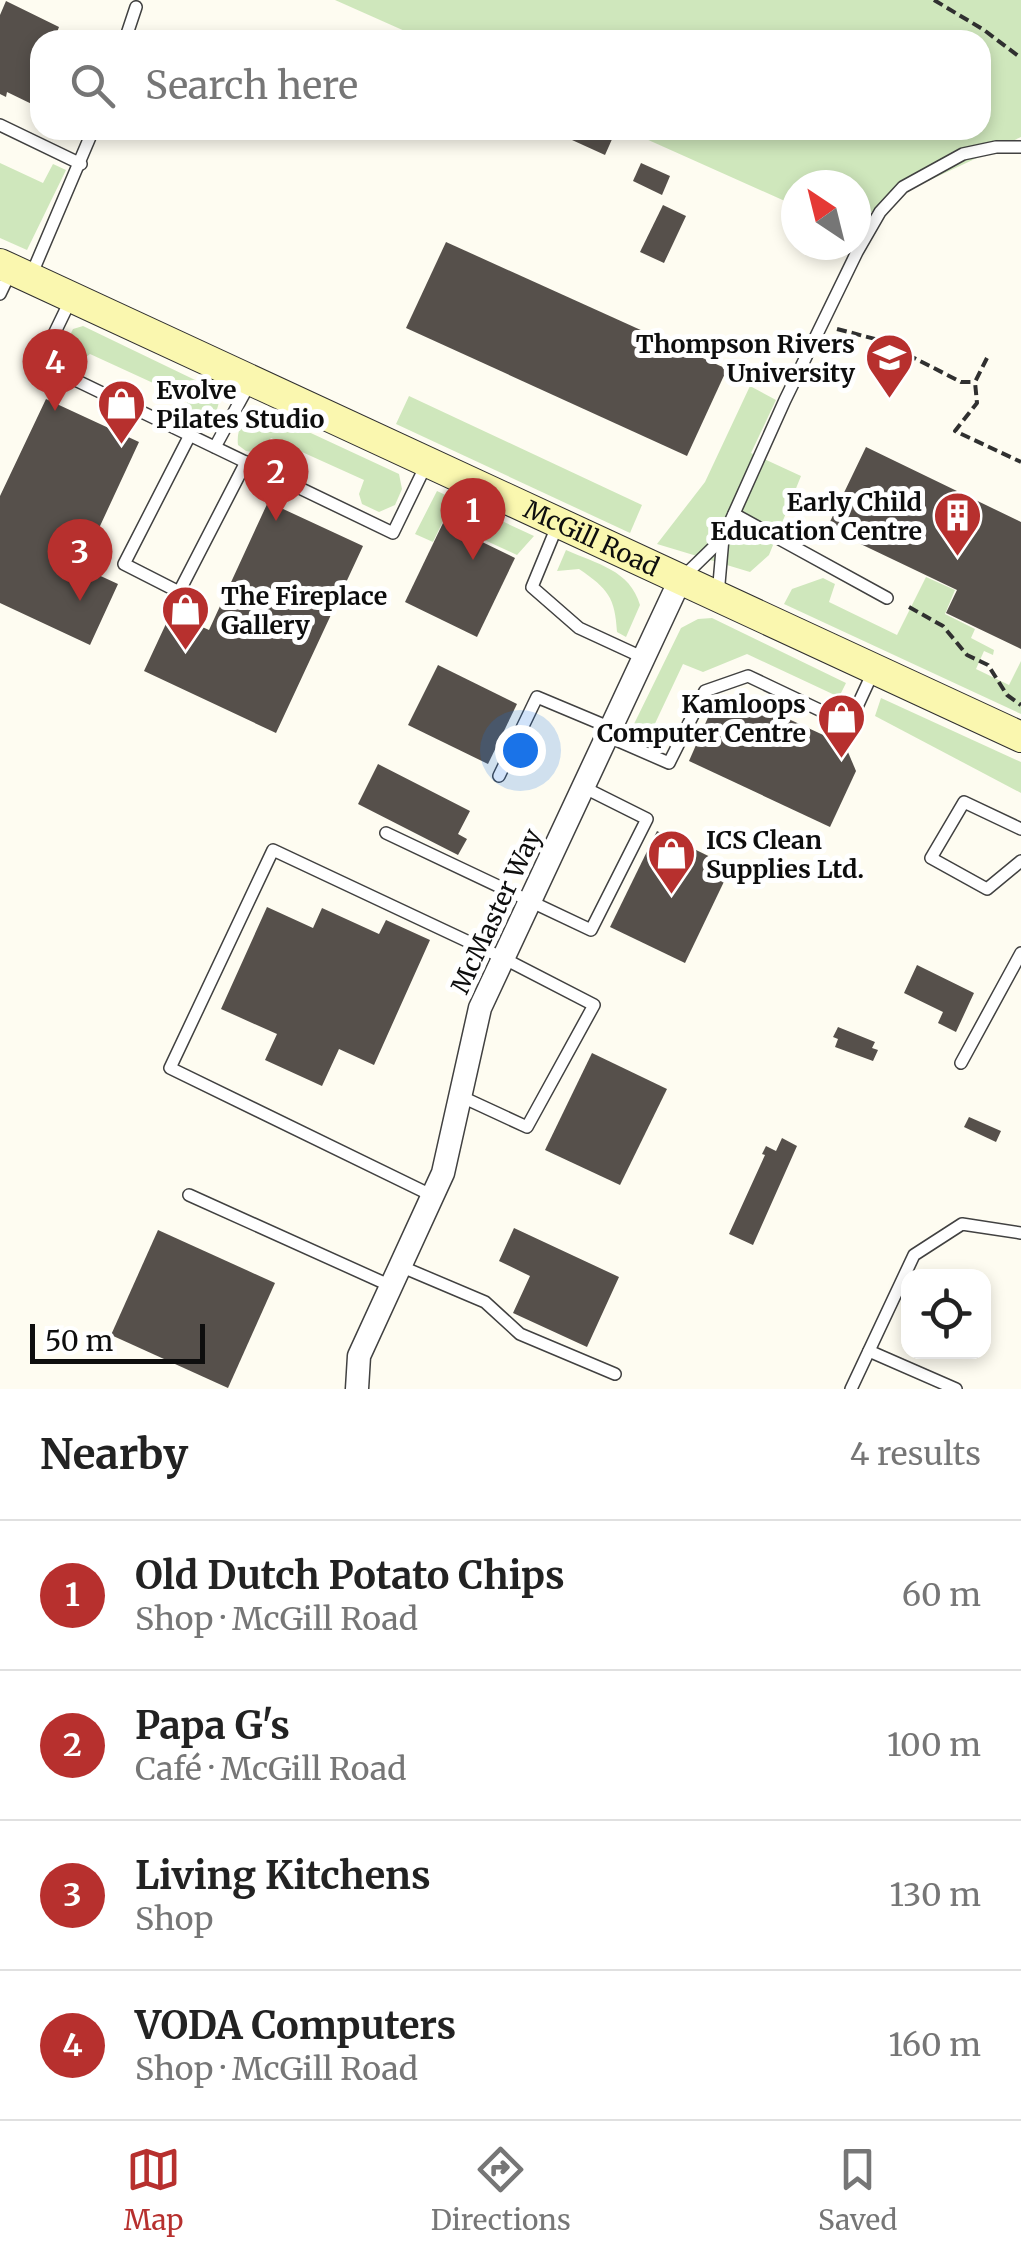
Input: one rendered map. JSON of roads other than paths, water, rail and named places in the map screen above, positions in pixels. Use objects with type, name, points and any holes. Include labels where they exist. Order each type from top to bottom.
[{"type":"street","name":"McGill Road","points":[[11,276],[72,297],[1021,738]]},
{"type":"street","name":"McMaster Way","points":[[357,1389],[359,1356],[444,1173],[480,1008],[680,580]]},
{"type":"lane","points":[[128,30],[136,8]]},
{"type":"lane","points":[[0,125],[30,140]]},
{"type":"lane","points":[[31,140],[80,164]]},
{"type":"lane","points":[[11,276],[80,164],[88,140]]},
{"type":"lane","points":[[718,598],[723,538],[785,400],[880,212],[904,188],[964,154],[996,147],[1021,147]]},
{"type":"lane","points":[[72,297],[40,363],[393,533],[427,463]]},
{"type":"lane","points":[[215,448],[251,380]]},
{"type":"lane","points":[[190,435],[124,564],[180,592],[246,462]]},
{"type":"lane","points":[[734,514],[887,598]]},
{"type":"lane","points":[[558,524],[532,587],[579,628],[644,658]]},
{"type":"lane","points":[[680,580],[723,538]]},
{"type":"lane","points":[[499,776],[537,697],[670,763],[705,690],[748,676],[849,724],[874,670]]},
{"type":"lane","points":[[386,833],[591,930],[646,819],[583,787]]},
{"type":"lane","points":[[1021,829],[964,802],[931,858],[987,889],[1021,861]]},
{"type":"lane","points":[[433,1196],[170,1068],[273,850],[504,958],[594,1005],[527,1126],[460,1096]]},
{"type":"lane","points":[[961,1063],[1021,953]]},
{"type":"lane","points":[[189,1195],[396,1276],[485,1302],[520,1334],[615,1374]]},
{"type":"lane","points":[[851,1389],[914,1255],[962,1224],[1021,1233]]},
{"type":"lane","points":[[869,1350],[956,1389]]},
{"type":"place","name":"Thompson Rivers University","points":[[890,400]]},
{"type":"place","name":"VODA Computers","points":[[55,411]]},
{"type":"place","name":"Evolve Pilates Studio","points":[[121,446]]},
{"type":"place","name":"Papa G's","points":[[276,521]]},
{"type":"place","name":"Early Child Education Centre","points":[[957,558]]},
{"type":"place","name":"Old Dutch Potato Chips","points":[[473,560]]},
{"type":"place","name":"Living Kitchens","points":[[80,601]]},
{"type":"place","name":"The Fireplace Gallery","points":[[186,652]]},
{"type":"place","name":"Kamloops Computer Centre","points":[[841,760]]},
{"type":"place","name":"ICS Clean Supplies Ltd.","points":[[671,896]]}]
